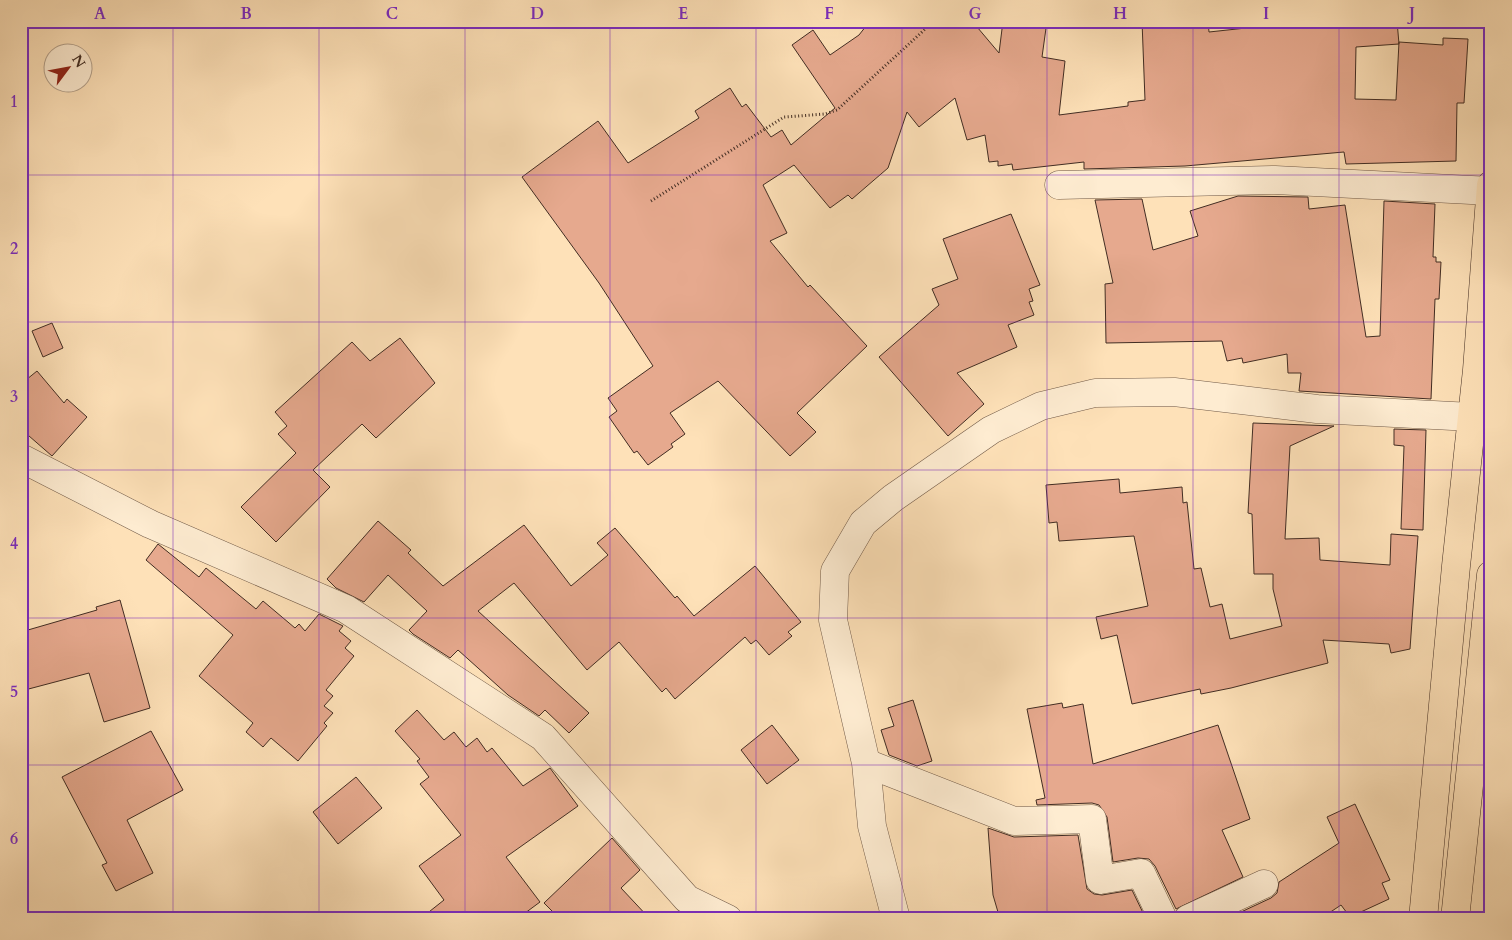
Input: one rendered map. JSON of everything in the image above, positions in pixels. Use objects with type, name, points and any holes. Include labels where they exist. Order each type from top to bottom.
[{"type":"main road","points":[[1423,919],[1472,417],[1490,189]]},
{"type":"main road","points":[[1456,919],[1491,575]]},
{"type":"street","points":[[1059,185],[1275,180],[1490,189]]},
{"type":"street","points":[[896,919],[872,826],[866,763],[833,620],[835,571],[863,523],[893,498],[991,430],[1041,406],[1094,393],[1174,392],[1318,409],[1472,417]]},
{"type":"street","points":[[21,458],[150,524],[346,609],[543,737],[688,899],[728,919]]},
{"type":"street","points":[[866,763],[1014,821],[1092,819],[1100,880],[1141,873],[1163,919]]},
{"type":"street","points":[[1188,919],[1264,884]]},
{"type":"path","points":[[651,201],[784,117],[825,114],[837,110],[934,21]]},
{"type":"building","points":[[870,21],[972,21],[999,53],[1003,21],[1047,21],[1042,57],[1065,61],[1059,115],[1128,106],[1128,102],[1145,100],[1142,21],[1208,21],[1209,32],[1274,25],[1273,21],[1397,21],[1399,43],[1443,45],[1443,38],[1468,39],[1464,103],[1457,103],[1456,161],[1346,164],[1344,152],[1185,166],[1084,169],[1084,162],[1013,170],[1012,164],[998,166],[998,161],[989,162],[985,135],[967,140],[955,98],[919,127],[907,112],[888,168],[852,199],[848,195],[830,208],[794,165],[763,185],[787,233],[770,241],[808,287],[810,285],[867,346],[797,413],[816,432],[790,456],[718,381],[670,413],[685,434],[671,444],[673,447],[648,465],[637,451],[634,453],[609,417],[617,411],[608,398],[653,366],[599,283],[522,177],[598,121],[628,163],[699,118],[695,111],[730,88],[742,107],[746,104],[771,137],[782,130],[791,145],[835,108],[792,45],[813,30],[830,55],[859,35]],"holes":[[[1399,44],[1396,100],[1355,99],[1356,47]]]},
{"type":"building","points":[[1238,196],[1308,197],[1309,209],[1345,205],[1366,337],[1380,336],[1384,201],[1435,204],[1433,257],[1436,257],[1436,262],[1441,262],[1439,299],[1435,299],[1431,399],[1299,391],[1301,373],[1288,373],[1287,354],[1243,363],[1242,358],[1227,361],[1222,341],[1106,343],[1105,284],[1113,283],[1095,200],[1142,199],[1153,250],[1198,236],[1190,211]]},
{"type":"building","points":[[1011,214],[1040,285],[1029,289],[1033,301],[1029,302],[1034,315],[1008,325],[1017,347],[957,373],[984,404],[948,436],[879,357],[939,305],[932,289],[958,279],[943,239]]},
{"type":"building","points":[[52,323],[63,348],[43,357],[32,331]]},
{"type":"building","points":[[400,338],[435,383],[376,438],[362,424],[313,470],[330,487],[276,542],[241,507],[296,453],[278,434],[287,426],[275,412],[352,342],[370,361]]},
{"type":"building","points":[[37,371],[64,403],[67,399],[87,417],[52,456],[21,429],[21,384]]},
{"type":"building","points":[[1253,423],[1334,426],[1290,446],[1285,539],[1319,538],[1320,560],[1390,565],[1391,534],[1418,536],[1410,649],[1391,653],[1389,644],[1323,640],[1328,663],[1231,688],[1201,694],[1200,689],[1132,704],[1117,635],[1101,639],[1096,617],[1148,606],[1134,536],[1059,541],[1057,522],[1049,523],[1046,485],[1119,479],[1120,493],[1182,487],[1183,503],[1187,502],[1194,569],[1201,568],[1210,607],[1222,604],[1230,639],[1282,626],[1273,589],[1273,574],[1254,574],[1252,514],[1248,513]]},
{"type":"building","points":[[1394,429],[1426,430],[1423,530],[1401,529],[1404,446],[1394,445]]},
{"type":"building","points":[[378,521],[411,550],[408,553],[443,586],[524,525],[571,586],[608,555],[597,543],[615,528],[675,598],[677,596],[694,616],[755,566],[801,622],[788,632],[792,636],[769,655],[756,640],[751,644],[745,637],[675,699],[666,688],[662,692],[619,642],[587,670],[514,583],[478,611],[589,713],[569,733],[545,710],[539,716],[508,695],[458,650],[450,658],[413,634],[409,630],[427,611],[388,575],[364,602],[336,588],[327,579]]},
{"type":"building","points":[[158,544],[199,577],[206,568],[256,609],[263,601],[295,628],[299,624],[305,631],[319,614],[343,626],[339,631],[351,641],[345,648],[354,656],[326,690],[333,696],[324,706],[333,713],[324,723],[327,726],[298,761],[271,738],[263,747],[246,732],[253,723],[199,676],[233,635],[146,560]]},
{"type":"building","points":[[120,600],[150,708],[104,722],[89,673],[21,691],[21,632],[97,610],[96,607]]},
{"type":"building","points":[[913,700],[932,761],[917,766],[889,755],[881,730],[894,726],[888,708]]},
{"type":"building","points":[[1062,703],[1063,708],[1083,704],[1093,764],[1218,725],[1250,819],[1222,830],[1243,877],[1176,909],[1155,866],[1149,859],[1138,858],[1113,862],[1107,817],[1099,805],[1092,803],[1037,805],[1036,800],[1045,798],[1027,709]]},
{"type":"building","points":[[417,710],[444,740],[454,732],[466,747],[477,738],[487,752],[492,748],[523,786],[550,768],[578,806],[506,857],[540,902],[517,919],[420,919],[444,900],[419,866],[461,835],[420,784],[429,777],[417,761],[420,759],[395,731]]},
{"type":"building","points":[[772,725],[799,760],[767,784],[741,750]]},
{"type":"building","points":[[151,731],[183,790],[127,820],[153,873],[116,891],[102,865],[107,863],[62,777]]},
{"type":"building","points":[[356,777],[382,808],[338,844],[313,812]]},
{"type":"building","points":[[1355,804],[1390,880],[1382,883],[1389,899],[1350,917],[1341,905],[1320,919],[1226,919],[1271,898],[1277,893],[1279,882],[1339,843],[1327,817]]},
{"type":"building","points":[[988,828],[1014,837],[1078,835],[1087,889],[1094,894],[1102,895],[1132,890],[1146,919],[1000,919],[993,895]]},
{"type":"building","points":[[612,838],[640,870],[621,888],[650,919],[560,919],[544,903]]}]
